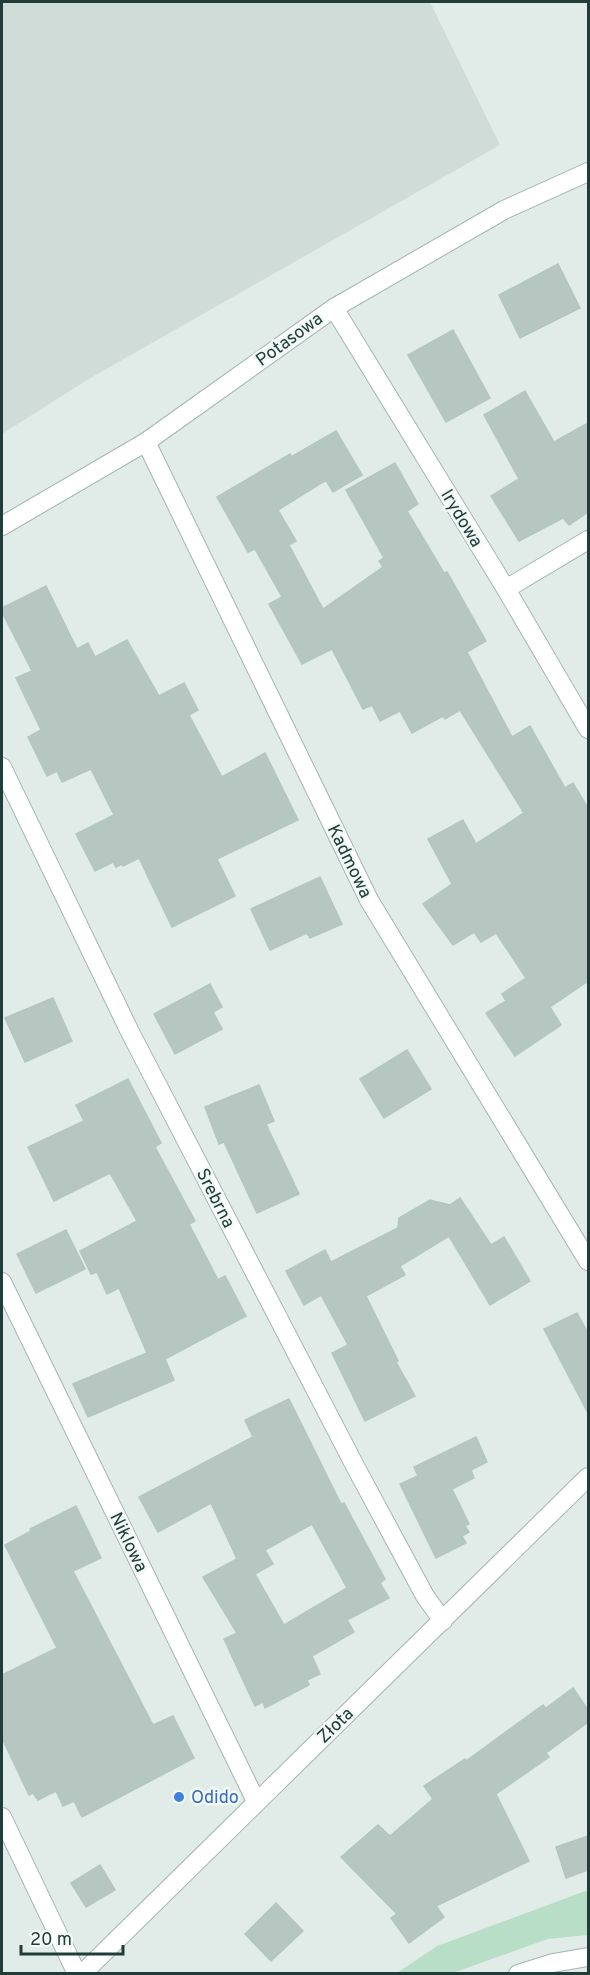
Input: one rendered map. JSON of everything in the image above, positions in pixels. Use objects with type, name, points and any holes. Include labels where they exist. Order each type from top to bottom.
[{"type":"street","name":"Potasowa","points":[[2,526],[146,442],[334,308],[504,210],[588,172]]},
{"type":"street","name":"Irydowa","points":[[334,308],[506,589],[588,729]]},
{"type":"street","name":"Kadmowa","points":[[146,442],[369,900],[588,1261]]},
{"type":"street","points":[[506,589],[588,540]]},
{"type":"street","name":"Srebrna","points":[[2,767],[136,1043],[355,1466],[425,1596],[443,1621]]},
{"type":"street","name":"Niklowa","points":[[2,1282],[256,1801]]},
{"type":"street","name":"Złota","points":[[82,1974],[588,1477]]},
{"type":"street","points":[[2,1817],[77,1974]]},
{"type":"street","points":[[518,1974],[553,1963],[588,1958]]},
{"type":"shaded area","points":[[2,2],[430,2],[500,145],[87,380],[2,434]]},
{"type":"green space","points":[[588,1890],[588,1935],[548,1939],[453,1973],[397,1973],[437,1946]]},
{"type":"building","points":[[558,264],[580,308],[520,338],[499,295]]},
{"type":"building","points":[[453,330],[490,398],[446,422],[408,355]]},
{"type":"building","points":[[525,391],[554,442],[588,423],[588,512],[569,525],[563,518],[519,541],[491,496],[519,479],[484,415]]},
{"type":"building","points":[[336,431],[362,475],[333,492],[326,480],[278,510],[296,541],[289,545],[323,609],[383,567],[379,561],[384,558],[346,490],[395,463],[418,504],[407,511],[444,573],[447,572],[486,641],[467,652],[512,737],[530,726],[565,788],[573,783],[588,808],[588,981],[550,1007],[561,1025],[515,1056],[486,1013],[506,1001],[502,994],[526,978],[496,933],[481,942],[474,932],[453,945],[423,904],[452,884],[428,839],[463,820],[476,844],[524,813],[460,710],[445,719],[443,716],[412,733],[400,711],[380,721],[372,705],[363,709],[332,649],[302,664],[269,604],[282,597],[255,549],[248,552],[217,497],[290,454],[291,457]]},
{"type":"building","points":[[46,586],[77,649],[88,643],[95,657],[127,640],[159,696],[184,683],[198,710],[189,715],[222,777],[265,753],[298,820],[217,859],[235,896],[172,927],[139,858],[123,866],[122,864],[116,867],[113,862],[95,871],[76,834],[114,815],[91,769],[62,782],[57,771],[47,776],[28,737],[41,730],[16,678],[32,671],[2,608]]},
{"type":"building","points":[[320,877],[342,924],[310,938],[307,933],[270,950],[251,909]]},
{"type":"building","points":[[210,984],[222,1007],[213,1012],[222,1029],[175,1054],[154,1014]]},
{"type":"building","points":[[53,998],[72,1041],[25,1062],[5,1018]]},
{"type":"building","points":[[407,1050],[431,1089],[384,1118],[360,1079]]},
{"type":"building","points":[[128,1079],[161,1143],[155,1147],[195,1221],[189,1224],[218,1280],[225,1276],[246,1316],[165,1359],[174,1380],[88,1417],[73,1384],[147,1353],[119,1288],[107,1294],[97,1272],[91,1274],[80,1251],[137,1221],[110,1173],[54,1201],[28,1147],[84,1121],[76,1105]]},
{"type":"building","points":[[259,1085],[274,1121],[266,1124],[299,1194],[257,1213],[224,1142],[219,1144],[205,1107]]},
{"type":"building","points":[[460,1198],[491,1245],[504,1237],[530,1281],[490,1305],[449,1236],[400,1266],[405,1275],[366,1296],[398,1361],[396,1362],[415,1396],[365,1421],[332,1353],[348,1345],[321,1295],[304,1305],[286,1271],[325,1250],[331,1262],[398,1228],[399,1218],[430,1200],[450,1205]]},
{"type":"building","points":[[66,1230],[85,1269],[36,1293],[17,1254]]},
{"type":"building","points":[[577,1313],[588,1333],[588,1413],[544,1329]]},
{"type":"building","points":[[289,1399],[341,1504],[344,1503],[385,1579],[380,1583],[389,1598],[347,1620],[354,1632],[312,1656],[320,1674],[307,1680],[309,1685],[265,1708],[263,1702],[255,1706],[224,1639],[237,1633],[203,1577],[237,1559],[211,1503],[158,1532],[139,1497],[253,1437],[245,1420]],"holes":[[[312,1524],[347,1588],[284,1625],[255,1574],[273,1564],[265,1550]]]},
{"type":"building","points":[[476,1437],[487,1462],[471,1470],[474,1478],[452,1489],[469,1524],[465,1526],[469,1532],[462,1536],[466,1543],[436,1558],[400,1484],[418,1476],[414,1467]]},
{"type":"building","points":[[76,1506],[101,1558],[73,1571],[153,1725],[173,1716],[194,1758],[82,1817],[74,1801],[63,1806],[56,1791],[38,1800],[33,1793],[29,1795],[2,1738],[2,1675],[57,1648],[5,1545],[31,1531],[30,1529]]},
{"type":"building","points":[[573,1688],[588,1710],[588,1722],[546,1753],[549,1757],[496,1794],[529,1861],[436,1906],[444,1917],[409,1943],[391,1918],[397,1914],[341,1857],[378,1825],[390,1836],[433,1799],[424,1786],[465,1759],[466,1761],[543,1705],[546,1708]]},
{"type":"building","points":[[588,1836],[588,1870],[566,1878],[556,1847]]},
{"type":"building","points":[[100,1865],[115,1890],[86,1907],[71,1883]]},
{"type":"building","points":[[276,1903],[303,1931],[271,1961],[245,1934]]},
{"type":"place","name":"Odido","points":[[179,1797]]}]
